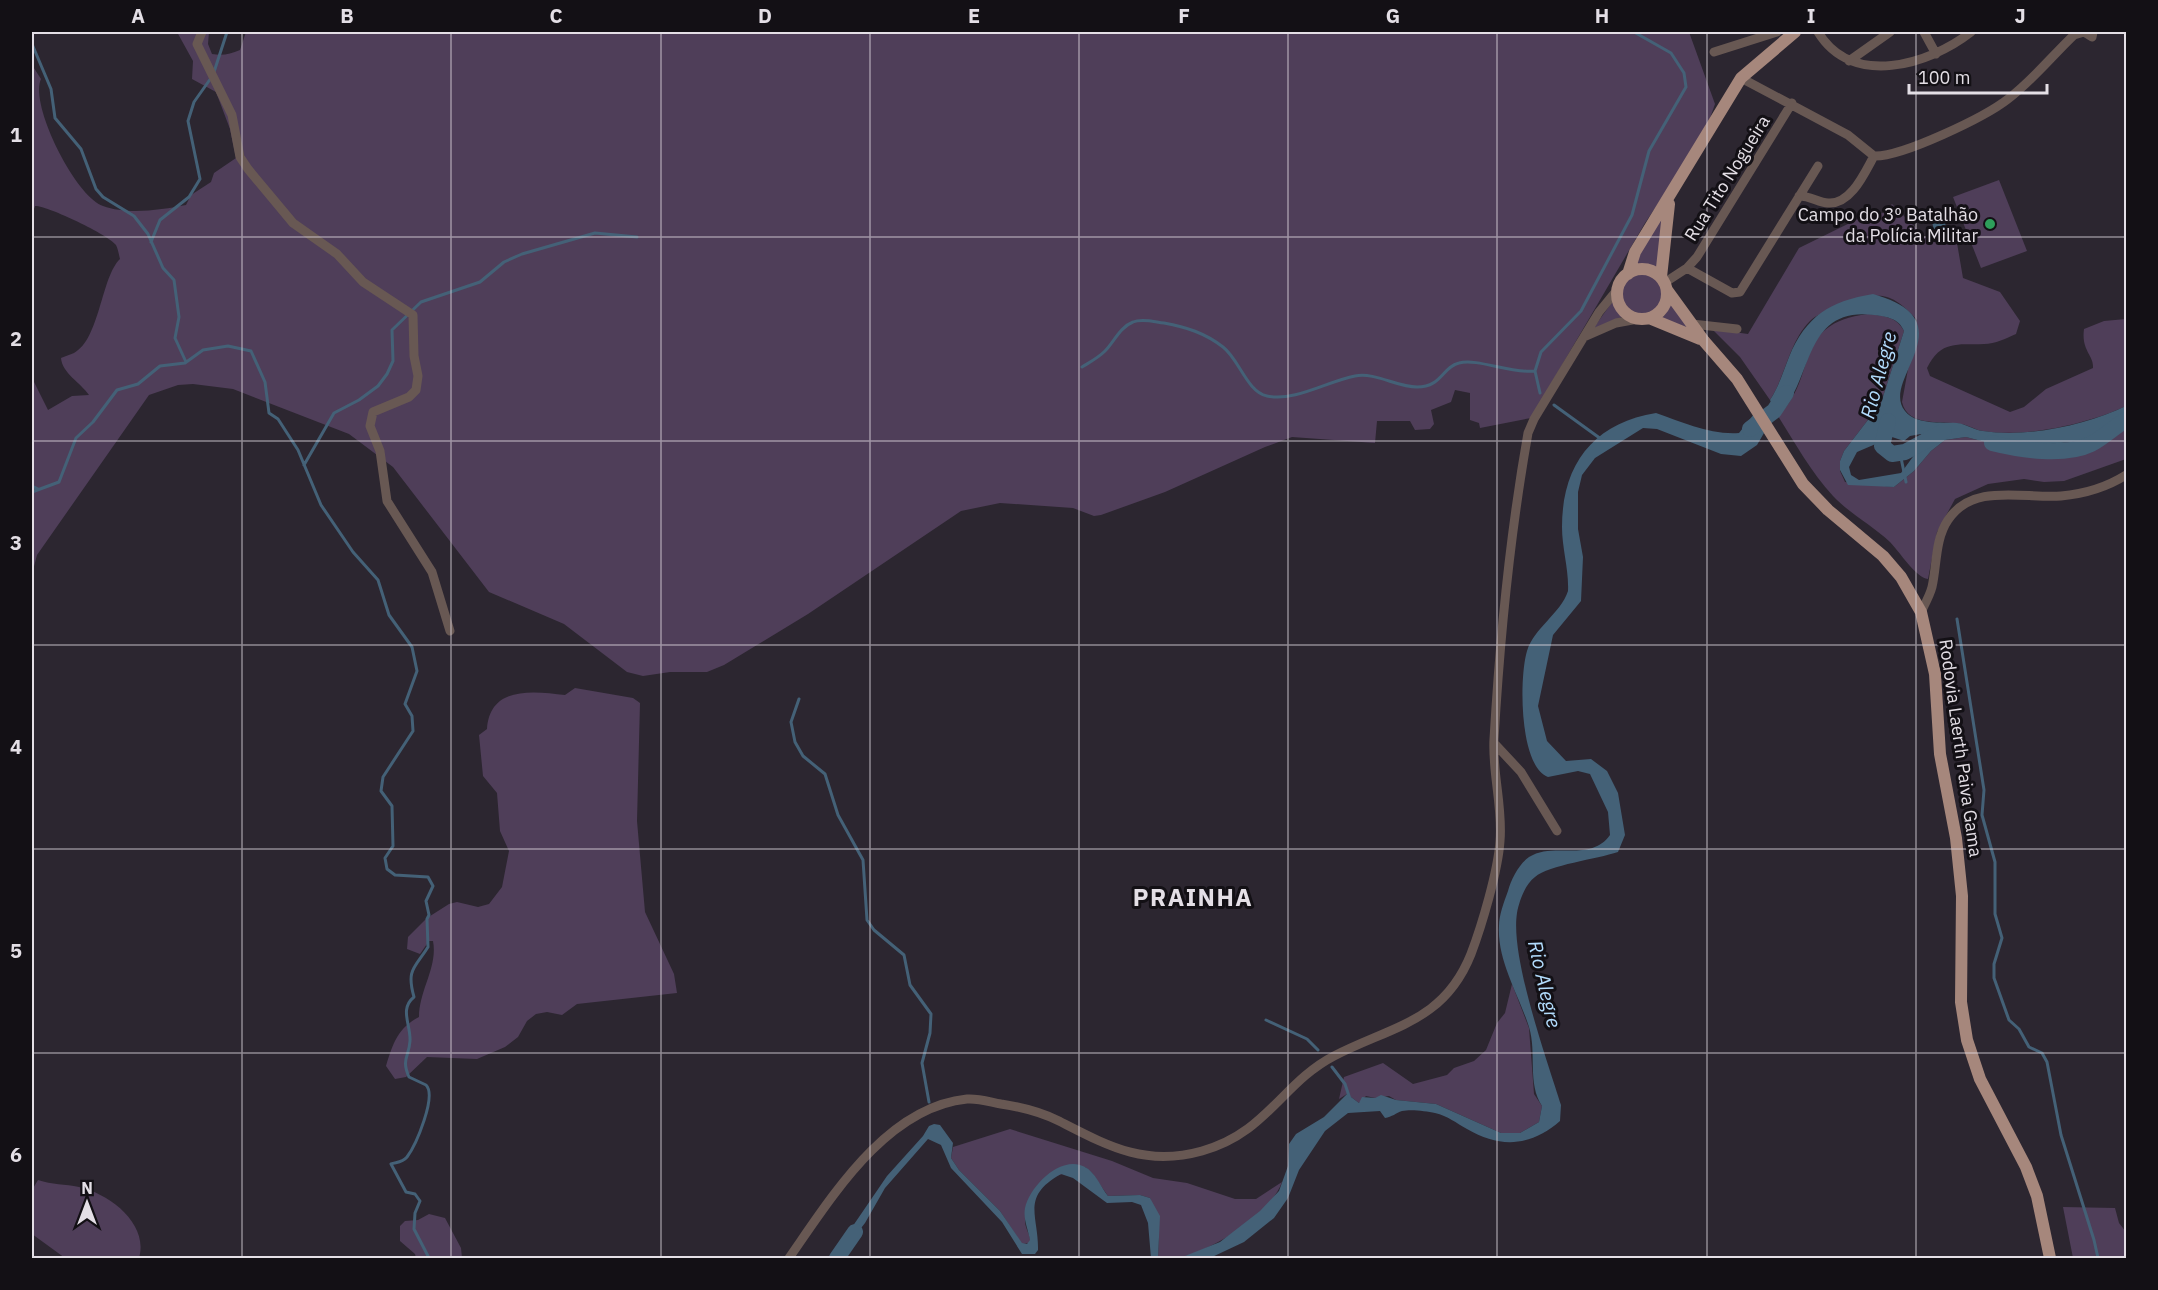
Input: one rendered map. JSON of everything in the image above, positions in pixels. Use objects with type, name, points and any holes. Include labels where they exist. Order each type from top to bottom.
[{"type":"main road","points":[[1669,199],[1664,283],[1665,305],[1644,319],[1624,312],[1617,298],[1617,290],[1628,274],[1635,252],[1741,78],[1795,32]]},
{"type":"main road","points":[[1628,274],[1642,269],[1664,283]]},
{"type":"main road","name":"Rodovia Laerth Paiva Gama","points":[[1664,283],[1704,341],[1722,359],[1751,399],[1803,484],[1828,510],[1883,556],[1901,577],[1921,612],[1935,674],[1940,754],[1956,838],[1961,884],[1961,1002],[1967,1041],[1980,1079],[2026,1167],[2037,1196],[2050,1258]]},
{"type":"main road","name":"Rodovia Laerth Paiva Gama","points":[[1644,319],[1704,341]]},
{"type":"street","points":[[202,32],[197,44],[232,115],[240,157],[248,169],[293,222],[337,254],[363,282],[413,315],[414,356],[418,376],[416,390],[409,397],[374,412],[370,426],[380,451],[387,501],[432,572],[450,631]]},
{"type":"street","points":[[1714,52],[1777,32]]},
{"type":"street","points":[[1818,32],[1834,51],[1849,62],[1862,65],[1899,64],[1936,54],[1971,32]]},
{"type":"street","points":[[1849,62],[1890,32]]},
{"type":"street","points":[[1924,32],[1936,54]]},
{"type":"street","points":[[1741,78],[1792,103],[1848,135],[1874,156],[1891,154],[1915,146],[1991,110],[2021,88],[2074,35],[2084,32],[2092,37],[2093,32]]},
{"type":"street","name":"Rua Tito Nogueira","points":[[1664,283],[1687,268],[1697,257],[1792,103]]},
{"type":"street","points":[[1799,196],[1810,196],[1826,203],[1840,200],[1858,184],[1874,156]]},
{"type":"street","points":[[1687,268],[1736,294],[1752,275],[1818,166]]},
{"type":"street","points":[[789,1258],[830,1198],[863,1160],[901,1124],[939,1106],[975,1099],[1024,1108],[1055,1119],[1098,1143],[1117,1149],[1155,1156],[1202,1151],[1249,1130],[1309,1074],[1332,1057],[1434,1008],[1454,987],[1471,954],[1501,840],[1494,743],[1505,584],[1528,433],[1534,419],[1584,337],[1617,290]]},
{"type":"street","points":[[1584,337],[1616,323],[1644,319]]},
{"type":"street","points":[[1692,324],[1737,329]]},
{"type":"street","points":[[1921,612],[1931,589],[1942,531],[1957,509],[1971,501],[1993,495],[2059,496],[2088,492],[2127,475]]},
{"type":"street","points":[[1494,743],[1521,772],[1557,831]]},
{"type":"shaded area","points":[[177,32],[209,32],[208,44],[212,54],[220,55],[240,50],[246,32],[1689,32],[1715,104],[1704,135],[1645,223],[1531,418],[1480,428],[1479,423],[1470,420],[1470,393],[1455,390],[1451,402],[1431,410],[1434,424],[1430,429],[1415,430],[1410,421],[1377,421],[1375,443],[1292,437],[1165,492],[1101,515],[1094,516],[1073,508],[1000,503],[961,511],[808,614],[724,665],[707,672],[670,672],[643,676],[627,672],[564,624],[489,592],[393,467],[349,434],[233,389],[193,384],[178,385],[149,395],[37,555],[32,574],[32,378],[48,410],[72,396],[89,395],[68,373],[61,358],[74,353],[83,346],[95,322],[108,279],[120,259],[116,245],[111,240],[77,221],[35,206],[32,215],[32,65],[41,79],[39,92],[42,109],[57,149],[68,169],[92,199],[112,209],[133,211],[186,205],[191,195],[211,182],[214,173],[236,158],[230,129],[216,92],[192,79],[193,61]]},
{"type":"shaded area","name":"Campo do 3º Batalhão da Polícia Militar","points":[[1999,180],[2027,251],[1981,268],[1953,197]]},
{"type":"shaded area","points":[[1892,204],[1930,242],[1957,243],[1963,278],[2000,292],[2020,321],[2016,334],[2001,340],[1988,344],[1944,348],[1932,359],[1927,368],[1930,376],[2010,412],[2024,407],[2046,389],[2093,368],[2084,343],[2084,329],[2104,321],[2126,319],[2126,406],[2075,424],[2018,433],[1983,431],[1961,424],[1926,421],[1911,416],[1905,410],[1902,402],[1917,320],[1896,301],[1879,296],[1859,299],[1812,319],[1797,339],[1770,400],[1740,357],[1712,329],[1748,334],[1799,248],[1864,216],[1883,213]]},
{"type":"shaded area","points":[[1666,208],[1659,269],[1648,266],[1632,268]]},
{"type":"shaded area","points":[[1642,272],[1650,273],[1657,278],[1662,285],[1662,301],[1657,308],[1650,313],[1642,314],[1634,313],[1627,308],[1622,301],[1621,293],[1622,285],[1627,278],[1634,273]]},
{"type":"shaded area","points":[[1613,301],[1622,317],[1592,330]]},
{"type":"shaded area","points":[[1672,302],[1694,333],[1659,319],[1664,316]]},
{"type":"shaded area","points":[[1868,314],[1893,320],[1904,331],[1881,403],[1844,451],[1840,461],[1840,471],[1845,482],[1894,487],[1945,440],[1966,437],[2008,448],[2093,440],[2126,420],[2126,459],[2064,481],[2044,482],[2024,479],[1988,484],[1955,499],[1937,532],[1928,579],[1923,577],[1890,542],[1833,496],[1810,467],[1778,416],[1791,400],[1799,384],[1816,340],[1827,328],[1843,320]]},
{"type":"shaded area","points":[[575,688],[633,698],[640,703],[637,821],[645,912],[674,974],[677,993],[577,1004],[562,1015],[547,1012],[536,1014],[527,1021],[518,1037],[505,1047],[477,1059],[427,1057],[406,1077],[395,1079],[386,1066],[401,1031],[419,1017],[434,951],[433,941],[429,941],[420,954],[407,949],[408,937],[427,918],[449,904],[457,902],[478,907],[489,904],[502,887],[509,851],[500,831],[497,793],[483,776],[479,735],[487,729],[490,715],[504,698],[527,693],[565,695]]},
{"type":"shaded area","points":[[1512,984],[1529,1028],[1534,1094],[1542,1106],[1539,1122],[1520,1133],[1501,1133],[1436,1104],[1396,1100],[1389,1096],[1375,1098],[1366,1096],[1359,1103],[1347,1094],[1339,1099],[1344,1077],[1383,1063],[1413,1084],[1447,1075],[1454,1068],[1474,1061],[1486,1050],[1497,1023],[1505,1013]]},
{"type":"shaded area","points":[[1010,1129],[1112,1161],[1153,1178],[1187,1183],[1235,1199],[1256,1199],[1282,1182],[1265,1207],[1252,1219],[1221,1240],[1190,1255],[1173,1259],[1158,1258],[1159,1234],[1150,1198],[1140,1195],[1108,1196],[1085,1167],[1043,1182],[1036,1189],[1030,1197],[1025,1221],[1030,1243],[1022,1244],[1000,1211],[959,1170],[951,1158],[953,1147]]},
{"type":"shaded area","points":[[38,1180],[79,1187],[103,1196],[114,1204],[133,1222],[141,1245],[139,1258],[65,1258],[32,1234],[32,1190]]},
{"type":"shaded area","points":[[2063,1207],[2115,1208],[2119,1223],[2126,1232],[2126,1258],[2073,1258]]},
{"type":"shaded area","points":[[429,1214],[445,1218],[461,1248],[462,1258],[416,1258],[415,1254],[400,1241],[400,1226],[405,1221],[418,1220]]},
{"type":"water","points":[[1942,211],[1947,231],[1935,234],[1930,214]]},
{"type":"water","points":[[1873,294],[1901,306],[1915,319],[1919,335],[1916,351],[1903,383],[1900,398],[1905,411],[1916,419],[1957,423],[2000,433],[2018,433],[2075,424],[2126,406],[2126,419],[2093,440],[2008,448],[1966,437],[1945,440],[1894,487],[1848,485],[1840,470],[1840,461],[1844,451],[1881,403],[1904,331],[1899,323],[1874,315],[1851,315],[1834,322],[1821,334],[1812,349],[1790,401],[1778,416],[1770,400],[1803,331],[1821,313],[1832,306]],"holes":[[[1921,434],[1926,439],[1901,473],[1859,480],[1851,475],[1849,467],[1857,452],[1892,437],[1904,441],[1910,436]]]},
{"type":"water","points":[[1656,413],[1696,427],[1728,433],[1739,433],[1754,414],[1764,433],[1757,445],[1741,456],[1721,454],[1657,429],[1643,428],[1595,458],[1582,475],[1578,492],[1578,529],[1583,557],[1581,601],[1553,635],[1538,706],[1547,741],[1566,761],[1591,759],[1607,771],[1618,793],[1625,835],[1618,852],[1551,869],[1535,877],[1525,889],[1517,913],[1516,932],[1524,981],[1561,1105],[1560,1121],[1538,1136],[1527,1140],[1504,1142],[1492,1140],[1440,1114],[1431,1112],[1406,1110],[1385,1118],[1380,1111],[1348,1113],[1325,1131],[1299,1170],[1288,1198],[1274,1218],[1244,1242],[1210,1258],[1180,1258],[1220,1242],[1260,1211],[1279,1191],[1288,1166],[1289,1144],[1296,1134],[1324,1117],[1347,1094],[1359,1103],[1362,1097],[1375,1098],[1381,1095],[1396,1100],[1436,1104],[1501,1133],[1520,1133],[1539,1122],[1542,1106],[1537,1097],[1533,1078],[1531,1037],[1501,952],[1499,926],[1501,913],[1513,877],[1529,857],[1549,851],[1592,848],[1602,843],[1610,835],[1608,812],[1590,774],[1578,771],[1548,777],[1538,769],[1531,756],[1522,699],[1524,663],[1530,643],[1560,606],[1568,591],[1562,527],[1563,504],[1575,466],[1599,437],[1615,426],[1634,418]]},
{"type":"water","points":[[940,1125],[953,1143],[951,1158],[959,1170],[1000,1211],[1022,1243],[1027,1244],[1030,1240],[1025,1220],[1025,1208],[1033,1190],[1057,1168],[1076,1164],[1092,1172],[1108,1196],[1140,1195],[1150,1198],[1160,1216],[1158,1258],[1151,1258],[1148,1223],[1141,1205],[1132,1202],[1107,1203],[1073,1178],[1061,1174],[1048,1182],[1036,1199],[1034,1208],[1038,1250],[1035,1254],[1022,1254],[1002,1222],[951,1168],[941,1145],[928,1139],[885,1188],[865,1223],[838,1258],[831,1258],[887,1176],[923,1136],[929,1126]]},
{"type":"waterway","points":[[214,72],[227,32]]},
{"type":"waterway","points":[[1540,393],[1535,371],[1541,352],[1581,311],[1632,215],[1649,151],[1686,87],[1684,73],[1671,53],[1634,32]]},
{"type":"waterway","points":[[32,44],[51,89],[55,118],[81,149],[96,189],[103,197],[134,216],[148,234],[163,268],[174,280],[179,317],[175,338],[186,362]]},
{"type":"waterway","points":[[151,242],[160,220],[189,197],[200,179],[188,121],[194,102],[211,78]]},
{"type":"waterway","points":[[304,465],[334,413],[359,400],[378,386],[387,374],[393,361],[392,330],[421,302],[480,282],[504,262],[522,254],[595,233],[637,237]]},
{"type":"waterway","points":[[1082,367],[1102,353],[1128,324],[1144,320],[1188,329],[1216,342],[1229,352],[1254,388],[1267,396],[1300,394],[1363,375],[1402,385],[1425,386],[1432,384],[1453,365],[1467,362],[1535,371]]},
{"type":"waterway","points":[[32,492],[59,482],[76,438],[93,422],[117,390],[138,384],[160,366],[185,363],[203,350],[228,346],[251,351],[265,382],[269,413],[278,419],[298,450],[321,505],[353,552],[378,580],[389,615],[412,647],[417,671],[405,704],[412,716],[413,731],[383,777],[381,791],[392,806],[393,846],[385,858],[387,869],[395,875],[428,877],[433,886],[426,901],[429,915],[427,919],[428,947],[411,974],[414,997],[406,1012],[410,1035],[407,1071],[409,1077],[426,1085],[429,1099],[424,1121],[411,1151],[403,1160],[391,1164],[406,1192],[415,1194],[420,1201],[415,1213],[414,1229],[429,1258]]},
{"type":"waterway","name":"Rio Alegre","points":[[1750,429],[1774,411],[1786,393]]},
{"type":"waterway","points":[[1554,405],[1601,439]]},
{"type":"waterway","name":"Rio Alegre","points":[[1992,443],[2042,451],[2080,448],[2091,444],[2126,420]]},
{"type":"waterway","name":"Rio Alegre","points":[[1888,421],[1882,446],[1892,454],[1905,452],[1944,431]]},
{"type":"waterway","points":[[1900,453],[1906,482]]},
{"type":"waterway","points":[[32,486],[38,489]]},
{"type":"waterway","points":[[1957,619],[1984,790],[1982,815],[1995,862],[1995,914],[2002,938],[1994,964],[1994,978],[2009,1020],[2019,1029],[2029,1047],[2042,1053],[2047,1062],[2061,1135],[2098,1258]]},
{"type":"waterway","points":[[799,699],[791,722],[795,742],[803,756],[825,774],[838,815],[863,860],[867,920],[874,930],[904,955],[910,985],[931,1014],[930,1033],[922,1063],[929,1102]]},
{"type":"waterway","points":[[1266,1020],[1307,1039],[1318,1050]]},
{"type":"waterway","points":[[1332,1067],[1345,1084],[1350,1099]]},
{"type":"waterway","points":[[837,1258],[855,1232]]},
{"type":"place","name":"Campo do 3º Batalhão da Polícia Militar","points":[[1990,224]]},
{"type":"district","name":"PRAINHA","points":[[1193,897]]}]
